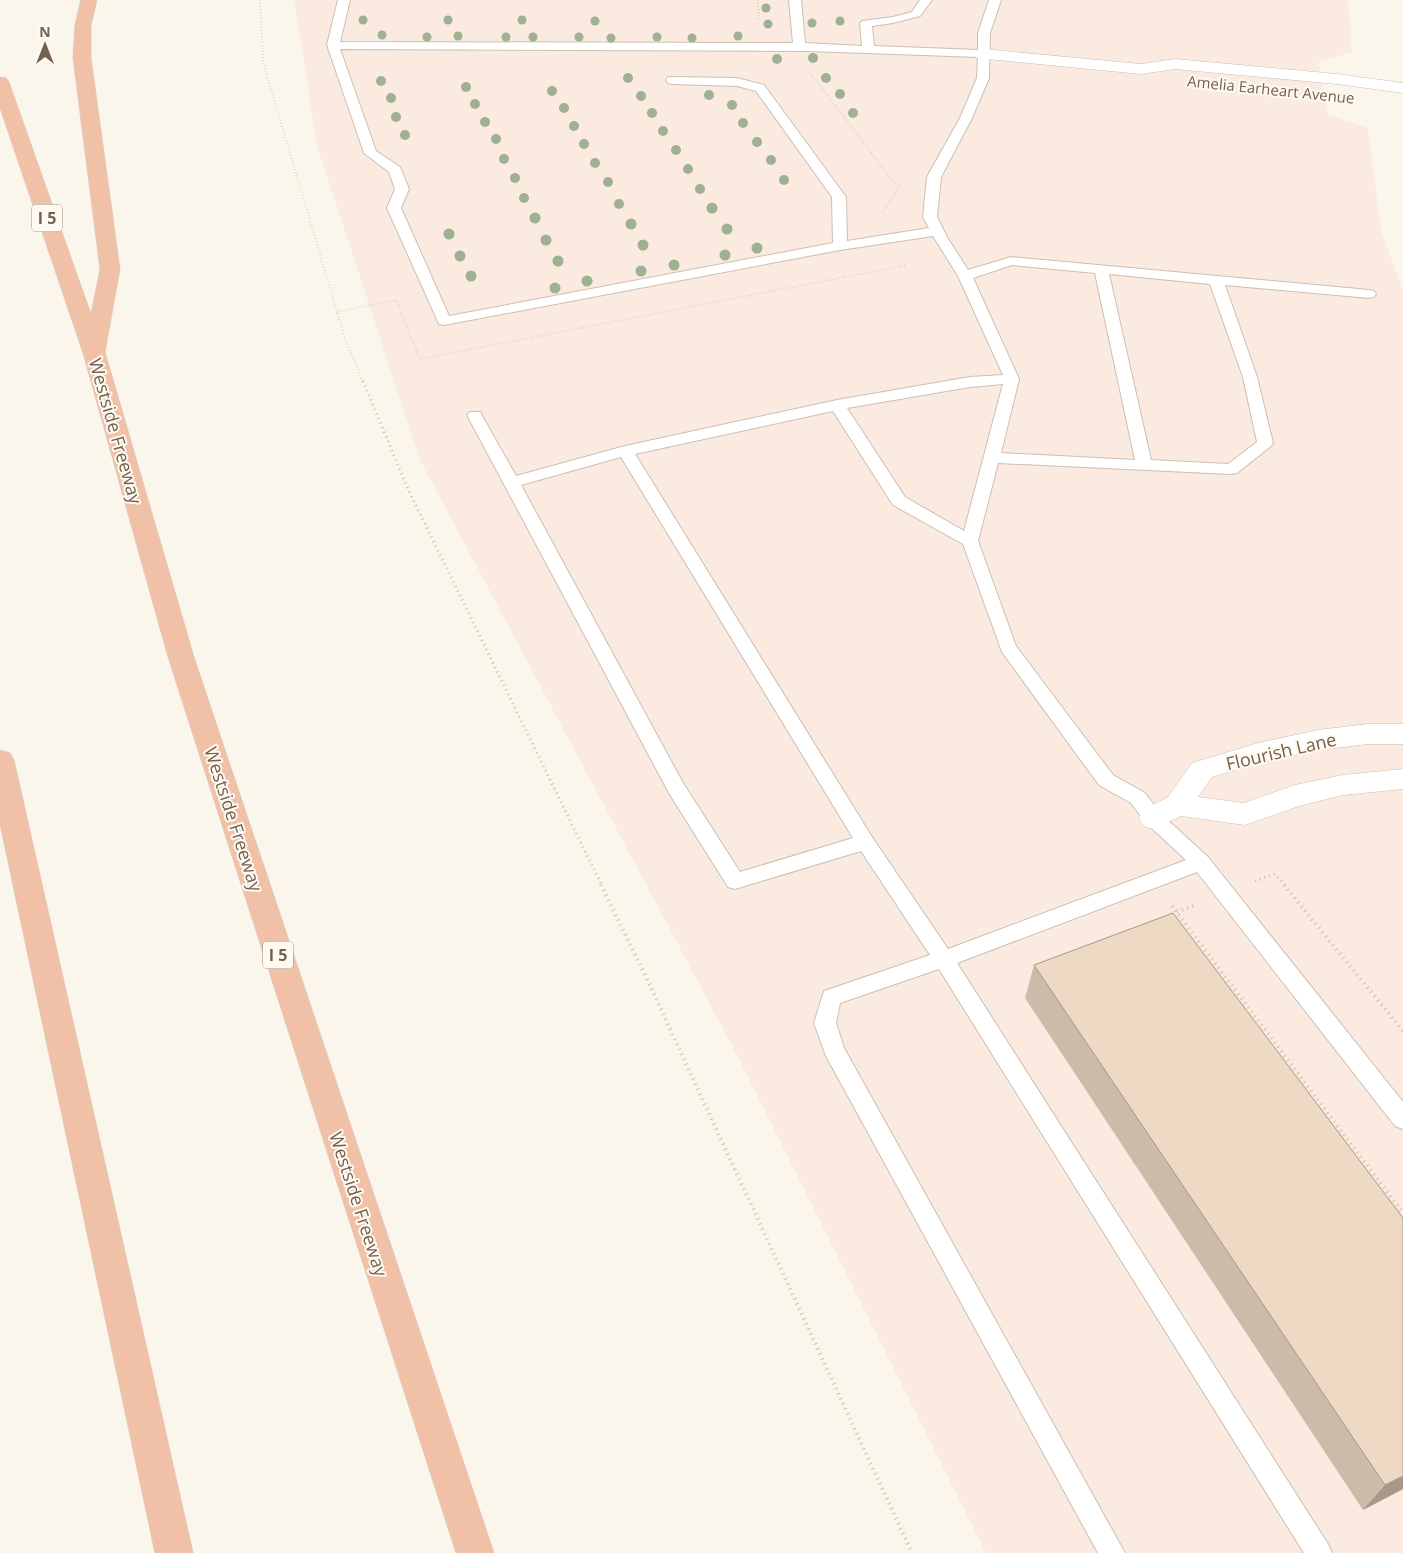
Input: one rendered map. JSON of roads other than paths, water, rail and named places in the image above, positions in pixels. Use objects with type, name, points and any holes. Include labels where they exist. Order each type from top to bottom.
[{"type":"highway","points":[[90,0],[83,25],[82,58],[110,269],[94,353]]},
{"type":"highway","name":"Westside Freeway","points":[[0,82],[94,353],[181,657],[475,1553]]},
{"type":"highway","points":[[0,760],[174,1553]]},
{"type":"street","name":"Amelia Earheart Avenue","points":[[984,54],[1141,69],[1172,79],[1403,103]]},
{"type":"street","name":"Amelia Earheart Avenue","points":[[1141,69],[1175,64],[1337,79],[1403,88]]},
{"type":"street","name":"Flourish Lane","points":[[1153,818],[1178,805],[1202,770],[1258,753],[1318,740],[1368,734],[1403,734]]},
{"type":"street","points":[[1178,805],[1246,814],[1295,796],[1343,785],[1403,779]]},
{"type":"lane","points":[[344,0],[333,44],[370,153],[395,170],[402,189],[394,208],[444,321],[840,246],[936,231]]},
{"type":"lane","points":[[795,0],[799,47]]},
{"type":"lane","points":[[868,50],[866,23],[894,20],[916,14],[926,0]]},
{"type":"lane","points":[[994,0],[984,33],[983,78],[966,118],[934,177],[930,217],[936,231],[965,276],[1012,379],[970,541],[1008,648],[1106,780],[1138,798],[1153,818],[1201,862],[1403,1119]]},
{"type":"lane","points":[[333,44],[799,47],[984,54]]},
{"type":"lane","points":[[672,80],[737,82],[760,88],[839,197],[840,246]]},
{"type":"lane","points":[[965,276],[1011,262],[1369,294]]},
{"type":"lane","points":[[1101,270],[1144,464]]},
{"type":"lane","points":[[992,458],[1232,469],[1265,443],[1250,377],[1216,280]]},
{"type":"lane","points":[[512,482],[625,451],[837,405],[970,382],[1012,379]]},
{"type":"lane","points":[[837,405],[899,501],[970,541]]},
{"type":"lane","points":[[475,415],[676,788],[735,881],[864,842]]},
{"type":"lane","points":[[625,451],[864,842],[944,959],[1319,1553]]},
{"type":"lane","points":[[1112,1553],[838,1059],[825,1023],[831,997],[944,959],[1201,862]]}]
